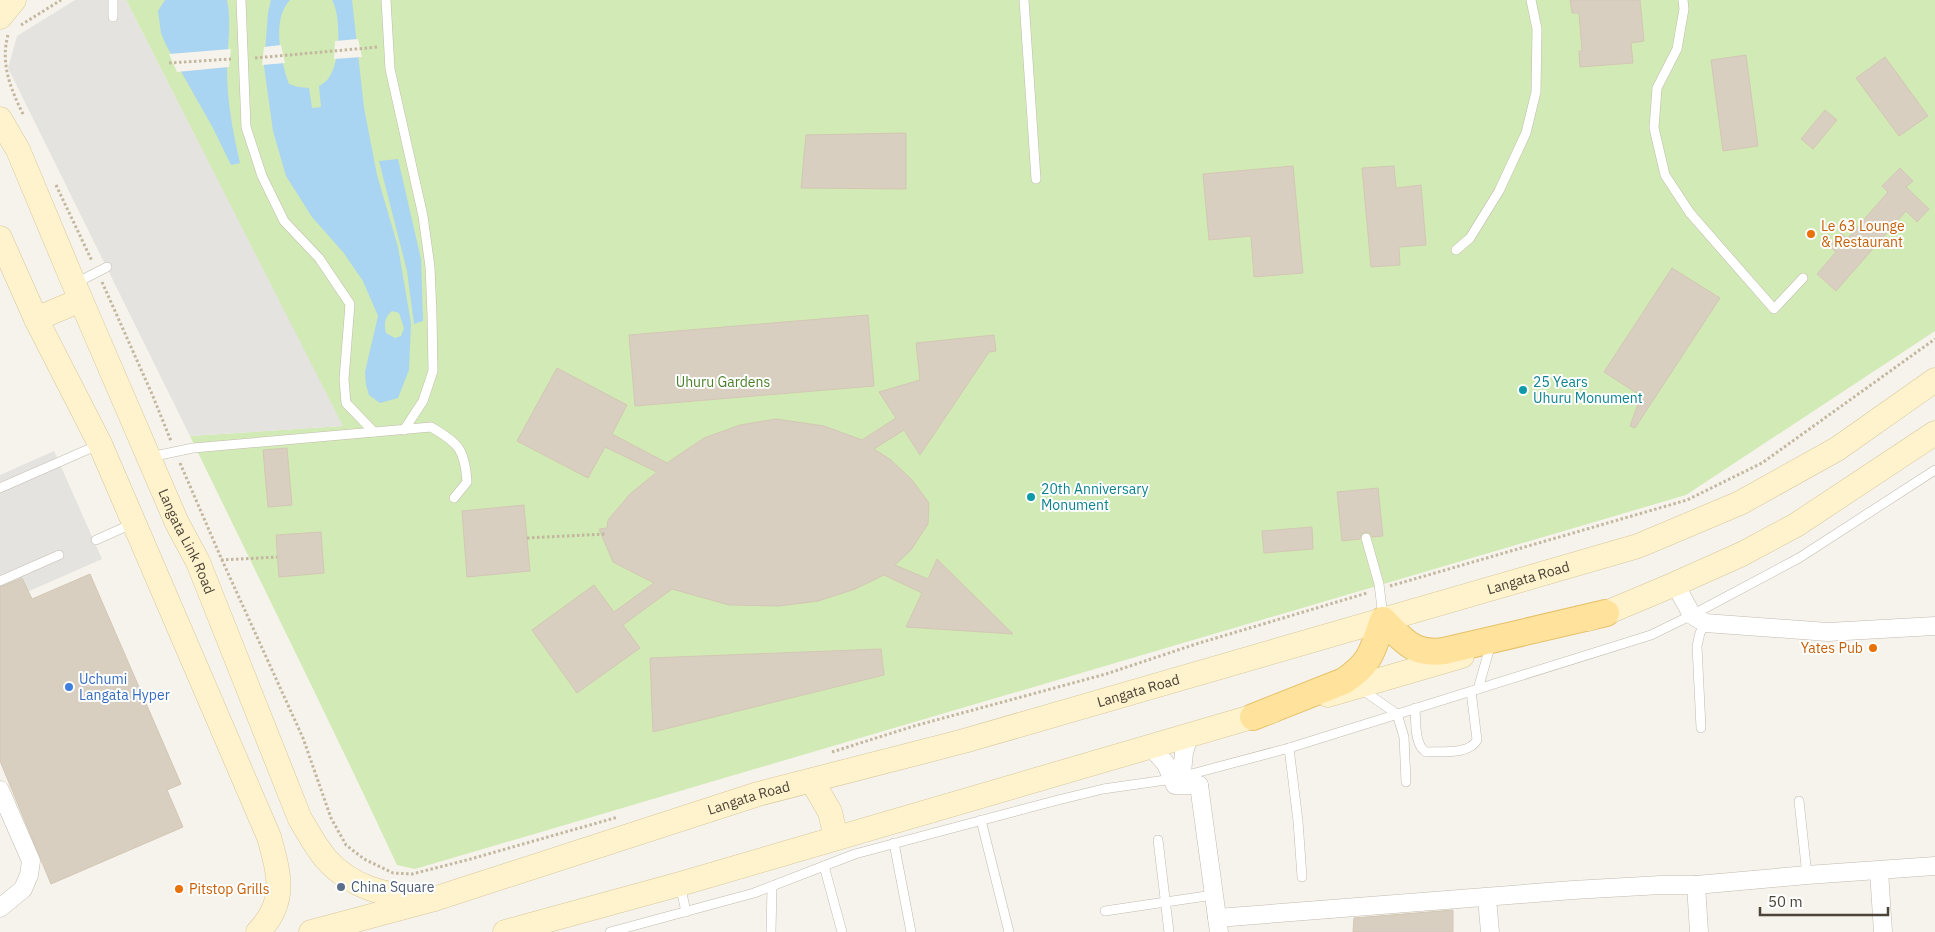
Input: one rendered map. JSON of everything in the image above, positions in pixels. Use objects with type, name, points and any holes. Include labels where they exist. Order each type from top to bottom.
[{"type":"main road","points":[[10,25],[14,0]]},
{"type":"main road","name":"Langata Link Road","points":[[0,119],[18,150],[178,523],[198,562],[300,819],[325,858],[342,875],[364,887],[392,895],[431,900]]},
{"type":"main road","points":[[0,238],[36,319],[100,444],[269,837],[278,876],[279,892],[275,910],[258,932]]},
{"type":"main road","points":[[36,319],[78,292]]},
{"type":"main road","name":"Langata Road","points":[[312,932],[431,900],[758,794],[964,742],[1638,546],[1740,503],[1837,449],[1935,380]]},
{"type":"main road","points":[[505,932],[680,884],[1606,613],[1742,554],[1796,526],[1935,433]]},
{"type":"main road","points":[[1253,716],[1344,681],[1356,673],[1367,663],[1383,620],[1406,644],[1421,651],[1431,653],[1606,613]]},
{"type":"main road","points":[[812,781],[830,812],[836,838]]},
{"type":"street","points":[[1675,584],[1699,619],[1828,632],[1935,626]]},
{"type":"street","points":[[1177,778],[1190,734]]},
{"type":"street","points":[[1150,746],[1182,783],[1199,785],[1218,925],[1628,886],[1696,885],[1935,866]]},
{"type":"street","points":[[0,790],[31,861],[29,875],[23,889],[0,908]]},
{"type":"street","points":[[1879,871],[1883,932]]},
{"type":"street","points":[[1696,885],[1699,932]]},
{"type":"street","points":[[1487,898],[1490,932]]},
{"type":"lane","points":[[113,0],[113,17]]},
{"type":"lane","points":[[241,0],[246,127],[262,176],[284,221],[319,258],[350,304],[344,379],[346,402],[374,432]]},
{"type":"lane","points":[[386,0],[390,69],[423,216],[430,267],[433,371],[423,401],[404,430]]},
{"type":"lane","points":[[1024,0],[1036,179]]},
{"type":"lane","points":[[1456,250],[1470,238],[1499,191],[1526,133],[1536,92],[1537,29],[1531,0]]},
{"type":"lane","points":[[1683,0],[1684,9],[1677,49],[1657,88],[1654,128],[1665,175],[1690,213],[1774,309],[1803,278]]},
{"type":"lane","points":[[78,292],[97,272],[107,267]]},
{"type":"lane","points":[[150,457],[193,448],[431,427],[447,436],[461,450],[466,463],[467,482],[454,498]]},
{"type":"lane","points":[[0,488],[100,444]]},
{"type":"lane","points":[[610,932],[686,912],[772,886],[854,854],[894,843],[1103,790],[1177,778],[1289,748],[1699,619],[1935,470]]},
{"type":"lane","points":[[96,540],[134,522]]},
{"type":"lane","points":[[1366,538],[1380,589],[1383,620]]},
{"type":"lane","points":[[0,581],[59,555]]},
{"type":"lane","points":[[1699,619],[1700,633],[1697,646],[1701,728]]},
{"type":"lane","points":[[1415,708],[1418,741],[1426,752],[1466,750],[1474,746],[1477,740],[1474,690],[1490,647]]},
{"type":"lane","points":[[1358,686],[1396,714],[1404,737],[1406,782]]},
{"type":"lane","points":[[1289,748],[1298,821],[1302,877]]},
{"type":"lane","points":[[1799,801],[1807,875]]},
{"type":"lane","points":[[982,820],[1008,932]]},
{"type":"lane","points":[[1158,840],[1169,932]]},
{"type":"lane","points":[[894,843],[911,932]]},
{"type":"lane","points":[[824,866],[842,932]]},
{"type":"lane","points":[[680,884],[686,912]]},
{"type":"lane","points":[[771,932],[772,886]]},
{"type":"lane","points":[[1105,911],[1214,895]]},
{"type":"path","points":[[25,119],[6,80],[2,62],[4,44],[10,25],[61,0]]},
{"type":"path","points":[[169,63],[243,59],[389,46]]},
{"type":"path","points":[[53,178],[152,394],[222,560],[303,738],[332,818],[346,845],[364,859],[393,873],[412,874],[625,814]]},
{"type":"path","points":[[825,754],[914,726],[1106,674],[1196,644],[1688,500],[1762,463],[1935,339]]},
{"type":"path","points":[[527,538],[606,534]]},
{"type":"path","points":[[198,562],[278,557]]},
{"type":"green space","name":"Uhuru Gardens","points":[[126,0],[1935,0],[1935,331],[1686,495],[415,869],[397,865],[190,436],[342,426]]},
{"type":"shaded area","points":[[75,0],[126,0],[343,426],[190,436],[8,68],[17,36]]},
{"type":"shaded area","points":[[54,451],[102,559],[0,604],[0,475]]},
{"type":"water","points":[[165,0],[227,0],[229,17],[228,94],[240,163],[231,165],[213,128],[166,45],[161,33],[158,11]]},
{"type":"water","points":[[271,0],[290,0],[284,8],[279,29],[279,41],[286,75],[289,84],[309,88],[312,108],[321,107],[319,86],[331,74],[337,56],[338,25],[332,0],[352,0],[364,108],[377,175],[398,247],[411,323],[409,370],[398,398],[380,403],[369,395],[365,372],[378,316],[363,281],[343,252],[312,217],[286,176],[273,131],[264,66],[268,13]],"holes":[[[392,311],[399,313],[404,328],[401,336],[395,338],[386,333],[385,321]]]},
{"type":"water","points":[[398,159],[421,259],[423,321],[414,324],[407,271],[379,161]]},
{"type":"pier","points":[[358,39],[362,57],[334,59],[335,41]]},
{"type":"pier","points":[[281,45],[285,63],[262,65],[264,47]]},
{"type":"pier","points":[[231,49],[229,67],[177,72],[169,54]]},
{"type":"building","points":[[1570,0],[1640,0],[1644,41],[1631,43],[1633,63],[1580,67],[1579,51],[1582,51],[1579,13],[1572,13]]},
{"type":"building","points":[[1746,55],[1758,146],[1723,151],[1711,60]]},
{"type":"building","points":[[1885,57],[1928,116],[1899,136],[1856,78]]},
{"type":"building","points":[[1825,110],[1837,120],[1813,149],[1801,139]]},
{"type":"building","points":[[906,133],[906,189],[801,188],[806,135]]},
{"type":"building","points":[[1293,166],[1303,273],[1254,277],[1251,236],[1209,240],[1203,174]]},
{"type":"building","points":[[1394,166],[1396,188],[1421,185],[1426,245],[1399,247],[1400,265],[1371,267],[1362,168]]},
{"type":"building","points":[[1900,168],[1913,181],[1906,187],[1929,209],[1917,222],[1906,211],[1836,291],[1817,274],[1836,252],[1829,246],[1841,233],[1847,239],[1888,192],[1882,186]]},
{"type":"building","points":[[1672,268],[1720,298],[1635,428],[1630,426],[1641,396],[1604,372]]},
{"type":"building","points":[[868,315],[874,386],[635,406],[629,335]]},
{"type":"building","points":[[994,335],[996,351],[989,352],[920,455],[904,430],[874,449],[891,460],[912,480],[929,503],[928,524],[911,550],[895,565],[928,579],[937,559],[1013,634],[906,627],[922,593],[884,575],[855,589],[818,601],[779,606],[729,605],[672,589],[623,625],[640,648],[577,693],[532,630],[594,585],[614,612],[654,583],[613,562],[599,529],[607,528],[608,520],[630,494],[657,472],[605,447],[588,478],[517,441],[557,368],[627,405],[612,434],[667,463],[704,438],[740,425],[776,419],[824,426],[862,440],[896,418],[879,392],[920,380],[916,343]]},
{"type":"building","points":[[287,448],[292,505],[268,507],[263,450]]},
{"type":"building","points":[[1378,488],[1383,536],[1372,537],[1370,533],[1365,532],[1361,534],[1360,539],[1342,541],[1337,492]]},
{"type":"building","points":[[524,505],[530,571],[467,577],[462,511]]},
{"type":"building","points":[[1312,527],[1313,549],[1264,553],[1262,531]]},
{"type":"building","points":[[321,532],[324,573],[279,577],[276,535]]},
{"type":"building","name":"Uchumi Langata Hyper","points":[[90,574],[181,784],[167,790],[183,827],[51,884],[0,761],[0,587],[22,578],[32,599]]},
{"type":"building","points":[[881,649],[884,675],[653,732],[650,658]]},
{"type":"building","points":[[1453,910],[1453,932],[1353,932],[1354,918]]},
{"type":"place","name":"Le 63 Lounge & Restaurant","points":[[1811,234]]},
{"type":"place","name":"25 Years Uhuru Monument","points":[[1523,390]]},
{"type":"place","name":"20th Anniversary Monument","points":[[1031,497]]},
{"type":"place","name":"Yates Pub","points":[[1873,648]]},
{"type":"place","name":"Uchumi Langata Hyper","points":[[69,687]]},
{"type":"place","name":"China Square","points":[[341,887]]},
{"type":"place","name":"Pitstop Grills","points":[[179,889]]}]
